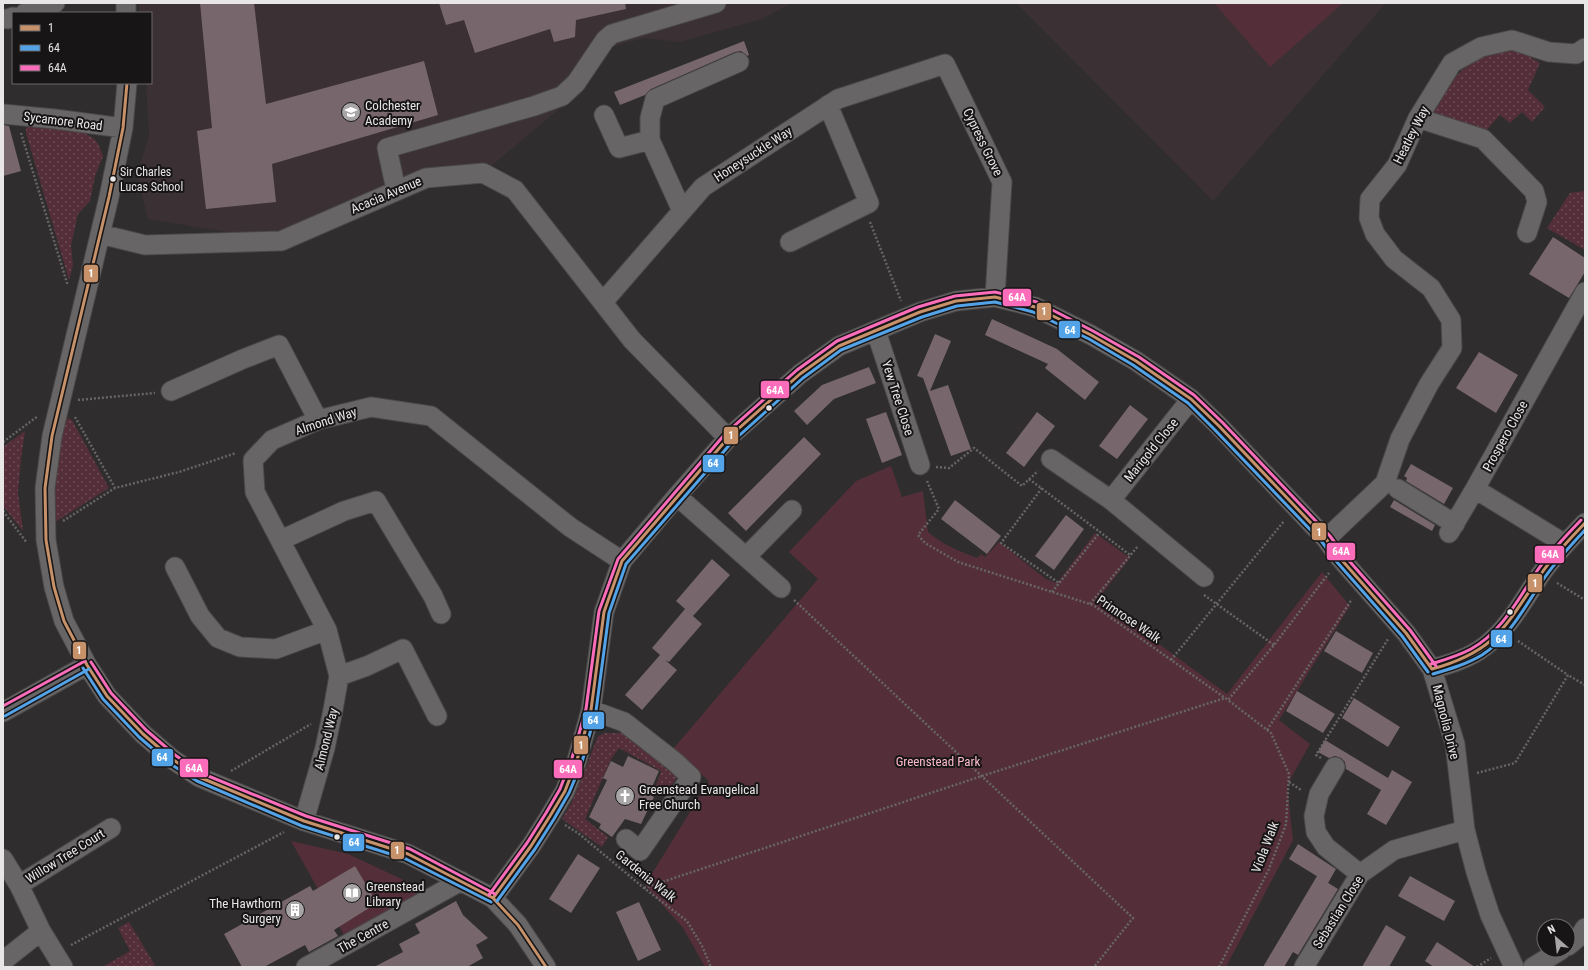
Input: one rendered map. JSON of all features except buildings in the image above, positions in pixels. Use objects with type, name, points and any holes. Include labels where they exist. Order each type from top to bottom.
[{"type":"street","points":[[29,12],[55,3]]},
{"type":"street","points":[[396,190],[387,148],[526,108],[562,96],[576,83],[605,40],[612,34],[716,3]]},
{"type":"street","name":"Heatley Way","points":[[1326,539],[1385,483],[1400,439],[1429,384],[1452,348],[1451,320],[1431,288],[1394,259],[1375,234],[1369,218],[1370,199],[1397,165],[1418,118],[1452,63],[1481,48],[1512,40],[1549,52],[1576,54],[1585,48]]},
{"type":"street","points":[[682,211],[650,140],[650,118],[655,99],[739,62]]},
{"type":"street","name":"Honeysuckle Way","points":[[603,302],[703,187],[838,99],[945,64]]},
{"type":"street","name":"Cypress Grove","points":[[945,64],[1002,182],[995,297]]},
{"type":"street","points":[[127,84],[123,128],[63,399],[52,436],[45,488],[48,554],[54,587],[64,621],[87,666],[107,696],[143,734],[172,759],[199,777],[304,821],[408,854],[492,898],[518,925],[546,967]]},
{"type":"street","points":[[790,242],[869,203],[828,106]]},
{"type":"street","name":"Sycamore Road","points":[[9,115],[123,128]]},
{"type":"street","points":[[604,115],[619,148],[650,140]]},
{"type":"street","points":[[1418,118],[1483,139],[1534,191],[1537,202],[1527,234]]},
{"type":"street","name":"Acacia Avenue","points":[[100,234],[145,245],[281,240],[426,178],[483,173],[514,190],[632,340],[728,438]]},
{"type":"street","name":"Prospero Close","points":[[1398,489],[1452,529],[1585,292]]},
{"type":"street","name":"Magnolia Drive","points":[[492,898],[532,846],[565,792],[578,760],[591,710],[604,612],[622,561],[728,438],[800,374],[839,346],[908,317],[956,301],[995,297],[1035,307],[1092,335],[1136,361],[1191,399],[1219,426],[1326,539],[1340,558],[1403,629],[1432,669],[1455,744],[1465,830],[1476,872],[1490,915],[1514,967]]},
{"type":"street","name":"Yew Tree Close","points":[[876,331],[920,465]]},
{"type":"street","points":[[171,391],[243,359],[279,345],[318,420]]},
{"type":"street","name":"Marigold Close","points":[[1111,500],[1191,399]]},
{"type":"street","name":"Almond Way","points":[[304,821],[325,748],[339,676],[327,630],[255,492],[253,460],[272,440],[318,420],[371,407],[431,416],[570,527],[622,561]]},
{"type":"street","points":[[1051,460],[1111,500],[1204,577]]},
{"type":"street","points":[[1475,489],[1565,544]]},
{"type":"street","points":[[677,496],[781,588]]},
{"type":"street","points":[[281,540],[344,511],[376,501],[441,614]]},
{"type":"street","points":[[746,557],[792,510]]},
{"type":"street","points":[[1432,669],[1455,662],[1485,646],[1502,630],[1511,620],[1542,573],[1565,544],[1585,523]]},
{"type":"street","points":[[175,567],[200,616],[218,638],[240,647],[276,649],[327,630]]},
{"type":"street","points":[[339,676],[367,666],[403,649],[437,716]]},
{"type":"street","points":[[3,712],[87,666]]},
{"type":"street","points":[[591,710],[624,722],[676,762],[691,778],[640,851],[626,839]]},
{"type":"street","points":[[1335,767],[1319,794],[1314,816],[1316,832],[1326,847],[1360,874]]},
{"type":"street","name":"Willow Tree Court","points":[[19,885],[111,828]]},
{"type":"street","name":"Sebastian Close","points":[[1304,967],[1360,874],[1394,850],[1465,830]]},
{"type":"street","points":[[3,859],[19,885],[41,930],[59,960]]},
{"type":"street","name":"The Centre","points":[[306,967],[460,881]]},
{"type":"street","points":[[1576,939],[1585,928]]},
{"type":"street","points":[[3,961],[41,930]]},
{"type":"street","points":[[1533,967],[1548,958]]},
{"type":"path","points":[[9,115],[67,283],[86,295]]},
{"type":"path","points":[[864,206],[908,317]]},
{"type":"path","points":[[3,442],[63,399],[171,391]]},
{"type":"path","points":[[63,399],[115,488]]},
{"type":"path","points":[[920,465],[949,468],[974,448],[1022,486],[1051,460]]},
{"type":"path","points":[[46,532],[115,488],[179,472],[236,452]]},
{"type":"path","name":"Primrose Walk","points":[[920,465],[939,509],[918,535],[925,543],[958,562],[1093,605],[1227,699]]},
{"type":"path","points":[[1029,479],[1130,555]]},
{"type":"path","points":[[1042,488],[1002,543],[1059,583]]},
{"type":"path","points":[[1171,660],[1239,578],[1295,506]]},
{"type":"path","points":[[3,512],[36,554],[48,554]]},
{"type":"path","points":[[1052,592],[1100,532]]},
{"type":"path","points":[[1090,604],[1150,532]]},
{"type":"path","points":[[644,888],[982,776],[1227,699],[1274,645],[1340,558]]},
{"type":"path","points":[[1542,573],[1585,600]]},
{"type":"path","points":[[1267,730],[1350,600],[1365,585]]},
{"type":"path","points":[[781,588],[1133,918],[1094,967]]},
{"type":"path","points":[[1335,767],[1316,755],[1386,640],[1403,629]]},
{"type":"path","points":[[1502,630],[1585,685]]},
{"type":"path","points":[[1459,778],[1515,763],[1568,675]]},
{"type":"path","name":"Viola Walk","points":[[1219,967],[1270,869],[1286,824],[1289,774],[1271,733],[1227,699]]},
{"type":"path","points":[[211,782],[333,710]]},
{"type":"path","name":"Gardenia Walk","points":[[550,816],[578,833],[644,888],[687,921],[702,946],[711,967]]},
{"type":"path","points":[[59,960],[304,821]]},
{"type":"shaded area","name":"Colchester Academy","points":[[138,3],[792,3],[762,19],[680,42],[644,38],[609,48],[583,89],[483,173],[426,178],[281,241],[148,219],[137,175],[149,135],[146,84],[152,84],[152,12],[139,12]]},
{"type":"shaded area","points":[[1016,3],[1386,3],[1213,201]]},
{"type":"green space","points":[[1214,3],[1343,3],[1270,67]]},
{"type":"green space","points":[[1504,50],[1520,51],[1540,63],[1528,90],[1545,107],[1532,122],[1522,112],[1510,123],[1500,115],[1482,135],[1431,114],[1445,90],[1460,73],[1478,60],[1490,54]]},
{"type":"green space","points":[[31,125],[68,128],[86,134],[93,138],[98,144],[103,156],[95,176],[90,201],[78,214],[71,245],[73,265],[69,280],[26,133],[26,128]]},
{"type":"green space","points":[[1585,191],[1585,250],[1547,228],[1570,193]]},
{"type":"green space","points":[[67,418],[72,420],[109,488],[52,524],[55,455]]},
{"type":"green space","points":[[25,431],[18,492],[23,531],[3,506],[3,447]]},
{"type":"green space","name":"Greenstead Park","points":[[891,466],[902,497],[923,491],[928,532],[945,544],[977,558],[981,554],[985,557],[999,542],[1046,579],[1057,583],[1095,533],[1130,558],[1098,599],[1227,694],[1322,572],[1350,606],[1279,720],[1310,744],[1287,785],[1293,840],[1226,967],[705,967],[683,928],[645,885],[709,781],[673,749],[818,579],[789,552],[856,481]]},
{"type":"green space","points":[[605,733],[624,733],[680,771],[667,794],[655,788],[661,771],[619,748],[611,759],[585,819],[608,837],[602,847],[562,819],[572,802],[598,736]]},
{"type":"green space","points":[[291,841],[348,854],[425,890],[344,935]]},
{"type":"green space","points":[[129,922],[156,967],[102,967],[130,951],[118,928]]},
{"type":"transit line","name":"1","points":[[127,84],[123,128],[109,197],[52,436],[45,488],[46,540],[54,587],[64,621],[87,665],[107,696],[143,734],[172,759],[199,777],[304,821],[408,854],[493,898],[518,925],[546,967]]},
{"type":"transit line","name":"64A","points":[[489,895],[527,843],[546,813],[560,789],[572,758],[586,709],[599,611],[618,559],[725,434],[797,370],[837,341],[918,307],[955,296],[995,292],[1037,302],[1139,357],[1194,395],[1223,423],[1330,536],[1344,555],[1410,630],[1436,666]]},
{"type":"transit line","name":"1","points":[[493,898],[531,846],[550,816],[565,791],[577,760],[591,710],[604,612],[622,561],[728,438],[800,374],[839,346],[920,312],[956,301],[995,297],[1035,307],[1091,335],[1136,361],[1191,399],[1219,426],[1326,539],[1340,558],[1406,633],[1432,669]]},
{"type":"transit line","name":"64","points":[[497,901],[535,849],[554,819],[569,793],[582,762],[596,711],[609,613],[626,564],[732,442],[803,378],[841,350],[922,317],[957,306],[995,302],[1033,312],[1089,339],[1133,365],[1188,403],[1322,542],[1336,561],[1402,636],[1428,672]]},
{"type":"transit line","name":"64A","points":[[1431,664],[1451,658],[1471,649],[1492,634],[1516,604],[1547,557],[1581,520]]},
{"type":"transit line","name":"1","points":[[1432,669],[1454,662],[1486,645],[1508,622],[1551,560],[1585,523]]},
{"type":"transit line","name":"64","points":[[1433,674],[1452,668],[1482,655],[1501,639],[1510,629],[1554,565],[1585,530]]},
{"type":"transit line","name":"64A","points":[[3,706],[85,661]]},
{"type":"transit line","name":"64A","points":[[91,662],[111,693],[146,730],[175,755],[201,773],[306,816],[410,849],[495,894]]},
{"type":"transit line","name":"64","points":[[83,668],[103,699],[139,737],[169,763],[197,781],[302,826],[406,859],[491,902]]},
{"type":"transit line","name":"64","points":[[5,716],[89,669]]},
{"type":"place","name":"Colchester Academy","points":[[351,112]]},
{"type":"place","name":"Sir Charles Lucas School","points":[[113,179]]},
{"type":"place","name":"Greenstead Evangelical Free Church","points":[[625,796]]},
{"type":"place","name":"Greenstead Library","points":[[352,893]]},
{"type":"place","name":"The Hawthorn Surgery","points":[[295,910]]}]
